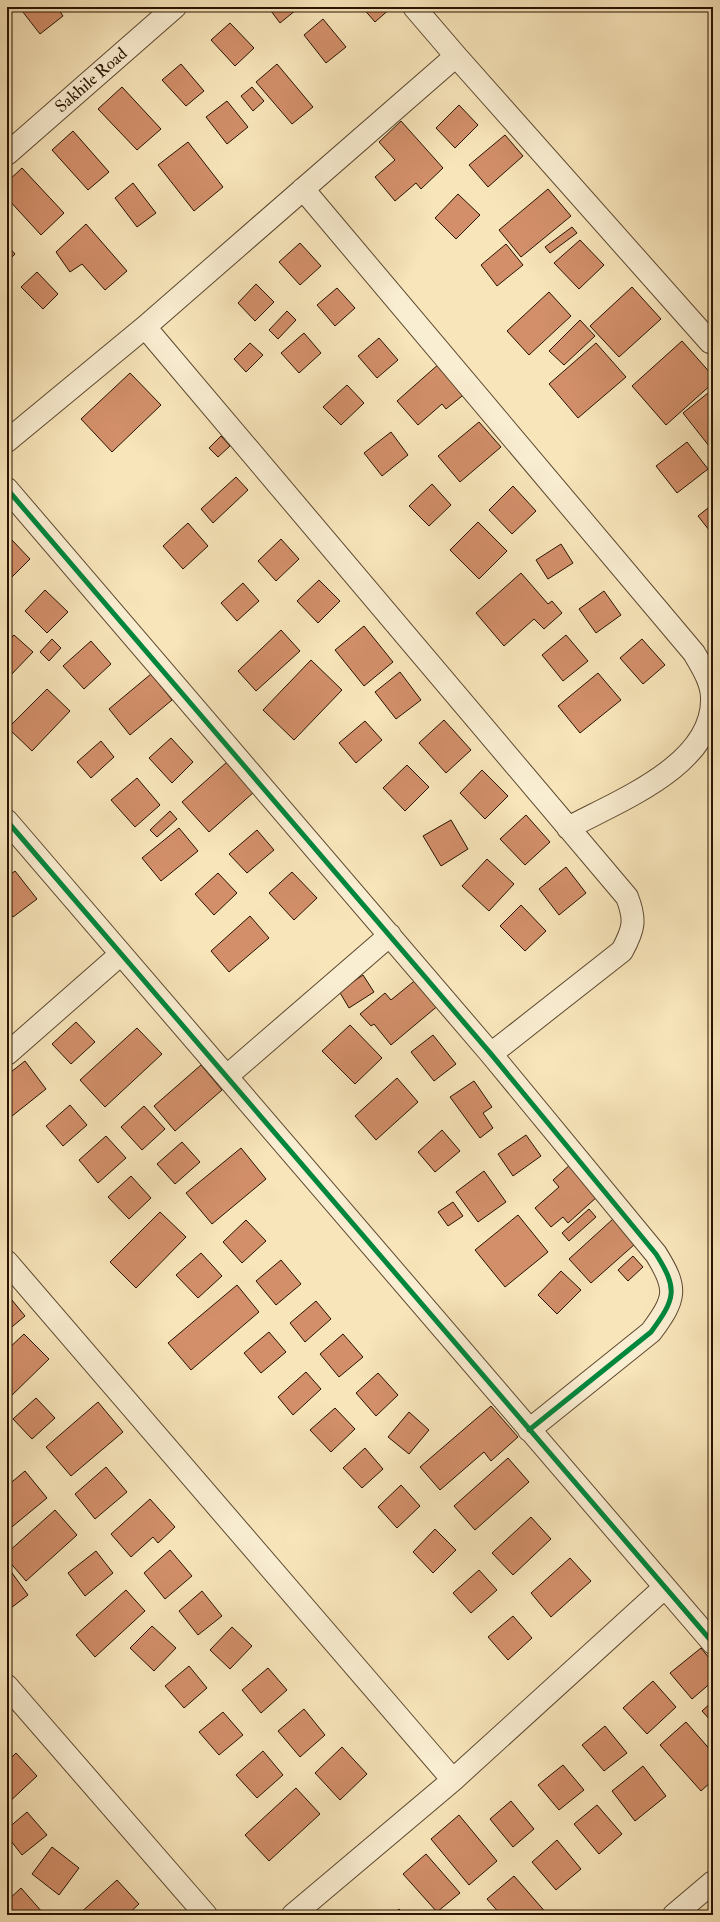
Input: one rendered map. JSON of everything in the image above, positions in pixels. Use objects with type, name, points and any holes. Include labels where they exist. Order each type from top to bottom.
[{"type":"street","name":"Sakhile Road","points":[[7,154],[175,7]]},
{"type":"street","points":[[414,7],[710,342]]},
{"type":"street","points":[[7,441],[145,327],[456,56]]},
{"type":"street","points":[[303,189],[694,653],[708,678],[712,697],[710,718],[696,746],[682,761],[659,779],[568,828]]},
{"type":"street","points":[[145,327],[627,897],[633,913],[632,925],[628,939],[622,951],[491,1054]]},
{"type":"street","points":[[7,489],[491,1054],[656,1254],[668,1273],[673,1290],[666,1312],[651,1332],[529,1430]]},
{"type":"street","points":[[7,821],[664,1588],[713,1643]]},
{"type":"street","points":[[227,1076],[390,935]]},
{"type":"street","points":[[7,1054],[121,954]]},
{"type":"street","points":[[7,1262],[452,1780]]},
{"type":"street","points":[[293,1915],[452,1780],[664,1588]]},
{"type":"street","points":[[7,1686],[206,1915]]},
{"type":"street","points":[[674,1915],[713,1882]]},
{"type":"building","points":[[19,7],[57,7],[63,16],[40,34]]},
{"type":"building","points":[[268,7],[293,7],[296,10],[280,23]]},
{"type":"building","points":[[362,7],[392,7],[375,22]]},
{"type":"building","points":[[323,19],[346,47],[326,63],[304,35]]},
{"type":"building","points":[[230,23],[254,48],[235,66],[211,40]]},
{"type":"building","points":[[181,64],[204,91],[186,106],[162,80]]},
{"type":"building","points":[[277,64],[313,107],[292,124],[256,82]]},
{"type":"building","points":[[122,87],[161,129],[137,150],[98,109]]},
{"type":"building","points":[[252,87],[264,101],[253,111],[241,96]]},
{"type":"building","points":[[227,101],[248,127],[227,144],[206,117]]},
{"type":"building","points":[[459,105],[478,125],[455,148],[436,128]]},
{"type":"building","points":[[401,121],[443,168],[421,189],[416,183],[395,201],[375,177],[395,160],[379,142]]},
{"type":"building","points":[[73,131],[109,172],[88,190],[52,150]]},
{"type":"building","points":[[505,135],[523,156],[488,187],[469,165]]},
{"type":"building","points":[[188,142],[223,187],[194,211],[158,165]]},
{"type":"building","points":[[22,168],[64,213],[41,235],[7,198],[7,182]]},
{"type":"building","points":[[133,183],[156,213],[137,227],[115,198]]},
{"type":"building","points":[[548,189],[571,216],[521,257],[499,230]]},
{"type":"building","points":[[458,194],[480,215],[456,239],[435,218]]},
{"type":"building","points":[[86,224],[127,271],[105,290],[82,264],[70,272],[56,252]]},
{"type":"building","points":[[572,227],[577,233],[550,253],[545,247]]},
{"type":"building","points":[[580,240],[604,265],[579,289],[554,263]]},
{"type":"building","points":[[300,243],[321,266],[300,285],[279,262]]},
{"type":"building","points":[[506,244],[523,265],[497,286],[481,265]]},
{"type":"building","points":[[7,245],[15,254],[7,262]]},
{"type":"building","points":[[37,272],[58,294],[43,309],[21,287]]},
{"type":"building","points":[[256,284],[274,302],[255,321],[238,303]]},
{"type":"building","points":[[632,287],[661,319],[619,357],[590,326]]},
{"type":"building","points":[[337,288],[355,308],[335,326],[317,305]]},
{"type":"building","points":[[549,292],[571,316],[529,355],[507,331]]},
{"type":"building","points":[[287,311],[296,320],[278,339],[269,330]]},
{"type":"building","points":[[580,320],[595,336],[564,365],[549,351]]},
{"type":"building","points":[[7,326],[12,331],[7,336]]},
{"type":"building","points":[[304,333],[321,353],[299,373],[281,353]]},
{"type":"building","points":[[379,338],[398,360],[377,378],[358,356]]},
{"type":"building","points":[[682,341],[713,376],[713,383],[666,425],[632,386]]},
{"type":"building","points":[[250,343],[263,355],[246,372],[234,359]]},
{"type":"building","points":[[596,343],[626,377],[578,418],[549,384]]},
{"type":"building","points":[[440,363],[467,392],[446,409],[442,404],[418,425],[397,401]]},
{"type":"building","points":[[130,373],[161,405],[112,452],[81,419]]},
{"type":"building","points":[[347,385],[364,403],[341,425],[323,407]]},
{"type":"building","points":[[713,389],[713,451],[683,413]]},
{"type":"building","points":[[479,422],[501,447],[460,482],[438,456]]},
{"type":"building","points":[[391,432],[408,455],[382,476],[364,453]]},
{"type":"building","points":[[221,436],[230,446],[218,457],[209,448]]},
{"type":"building","points":[[687,442],[708,469],[677,493],[656,466]]},
{"type":"building","points":[[236,477],[248,490],[213,523],[201,509]]},
{"type":"building","points":[[432,484],[451,505],[429,526],[409,506]]},
{"type":"building","points":[[513,486],[536,511],[512,534],[489,510]]},
{"type":"building","points":[[713,504],[713,535],[698,516]]},
{"type":"building","points":[[478,522],[507,551],[479,579],[450,550]]},
{"type":"building","points":[[188,523],[208,546],[183,569],[163,546]]},
{"type":"building","points":[[11,539],[30,559],[7,582],[7,543]]},
{"type":"building","points":[[281,539],[299,559],[276,581],[258,561]]},
{"type":"building","points":[[561,544],[573,563],[548,579],[536,560]]},
{"type":"building","points":[[521,573],[548,604],[552,601],[562,613],[544,629],[534,619],[504,646],[476,613]]},
{"type":"building","points":[[319,580],[340,601],[318,623],[297,601]]},
{"type":"building","points":[[243,583],[259,601],[237,621],[221,603]]},
{"type":"building","points":[[45,590],[68,612],[47,633],[25,611]]},
{"type":"building","points":[[604,591],[621,615],[596,633],[579,609]]},
{"type":"building","points":[[364,626],[393,662],[364,686],[335,650]]},
{"type":"building","points":[[281,630],[300,651],[256,691],[238,671]]},
{"type":"building","points":[[14,635],[33,652],[7,679],[7,642]]},
{"type":"building","points":[[566,635],[588,661],[563,681],[542,655]]},
{"type":"building","points":[[52,639],[61,648],[49,661],[40,652]]},
{"type":"building","points":[[642,639],[665,665],[643,684],[620,658]]},
{"type":"building","points":[[91,641],[111,664],[84,689],[63,666]]},
{"type":"building","points":[[311,660],[342,690],[294,740],[263,710]]},
{"type":"building","points":[[400,672],[421,700],[396,719],[375,692]]},
{"type":"building","points":[[598,673],[621,700],[580,733],[558,706]]},
{"type":"building","points":[[151,674],[172,700],[130,735],[109,709]]},
{"type":"building","points":[[47,689],[70,711],[32,751],[8,728]]},
{"type":"building","points":[[444,720],[471,750],[446,773],[419,743]]},
{"type":"building","points":[[365,721],[382,740],[356,763],[339,743]]},
{"type":"building","points":[[171,738],[193,762],[172,783],[149,758]]},
{"type":"building","points":[[101,741],[114,757],[91,778],[77,762]]},
{"type":"building","points":[[227,762],[254,792],[209,832],[182,802]]},
{"type":"building","points":[[407,765],[429,787],[405,811],[383,788]]},
{"type":"building","points":[[482,770],[508,796],[485,819],[460,793]]},
{"type":"building","points":[[137,778],[160,805],[135,827],[111,800]]},
{"type":"building","points":[[170,811],[177,819],[157,837],[150,830]]},
{"type":"building","points":[[526,815],[550,842],[525,865],[500,839]]},
{"type":"building","points":[[451,820],[468,849],[441,866],[423,836]]},
{"type":"building","points":[[179,828],[198,851],[161,881],[142,858]]},
{"type":"building","points":[[257,830],[274,850],[247,873],[229,854]]},
{"type":"building","points":[[487,859],[514,884],[489,911],[462,886]]},
{"type":"building","points":[[566,867],[586,893],[559,915],[539,889]]},
{"type":"building","points":[[15,871],[37,899],[13,917],[7,908],[7,877]]},
{"type":"building","points":[[292,872],[317,898],[294,920],[269,893]]},
{"type":"building","points":[[218,873],[237,893],[214,915],[195,894]]},
{"type":"building","points":[[521,905],[546,931],[525,951],[500,926]]},
{"type":"building","points":[[250,916],[269,938],[229,972],[211,951]]},
{"type":"building","points":[[363,975],[374,992],[349,1008],[339,991]]},
{"type":"building","points":[[418,978],[440,1004],[391,1045],[374,1024],[371,1026],[360,1014],[385,993],[391,1000]]},
{"type":"building","points":[[76,1022],[95,1042],[71,1064],[52,1044]]},
{"type":"building","points":[[350,1025],[382,1058],[355,1084],[322,1051]]},
{"type":"building","points":[[137,1028],[162,1054],[105,1107],[80,1080]]},
{"type":"building","points":[[433,1035],[456,1064],[434,1081],[411,1052]]},
{"type":"building","points":[[25,1061],[46,1089],[7,1120],[7,1075]]},
{"type":"building","points":[[201,1065],[222,1090],[175,1131],[154,1106]]},
{"type":"building","points":[[397,1078],[418,1102],[376,1140],[355,1116]]},
{"type":"building","points":[[474,1081],[492,1107],[483,1113],[493,1128],[480,1138],[450,1097]]},
{"type":"building","points":[[70,1105],[87,1125],[63,1146],[46,1126]]},
{"type":"building","points":[[144,1106],[165,1129],[142,1150],[121,1127]]},
{"type":"building","points":[[442,1130],[460,1151],[435,1172],[418,1152]]},
{"type":"building","points":[[526,1135],[541,1156],[513,1176],[498,1154]]},
{"type":"building","points":[[106,1136],[126,1158],[98,1183],[79,1160]]},
{"type":"building","points":[[182,1142],[200,1162],[175,1184],[157,1164]]},
{"type":"building","points":[[241,1148],[266,1179],[212,1224],[186,1193]]},
{"type":"building","points":[[571,1164],[598,1196],[568,1223],[563,1217],[551,1227],[535,1208],[559,1187],[553,1180]]},
{"type":"building","points":[[484,1171],[506,1202],[478,1222],[456,1192]]},
{"type":"building","points":[[131,1176],[151,1198],[129,1219],[108,1197]]},
{"type":"building","points":[[453,1202],[463,1216],[448,1226],[438,1212]]},
{"type":"building","points":[[589,1209],[596,1217],[569,1241],[562,1233]]},
{"type":"building","points":[[160,1212],[186,1237],[136,1288],[110,1262]]},
{"type":"building","points":[[518,1215],[548,1252],[505,1287],[475,1250]]},
{"type":"building","points":[[613,1219],[635,1244],[591,1283],[569,1259]]},
{"type":"building","points":[[246,1220],[266,1241],[242,1263],[223,1242]]},
{"type":"building","points":[[201,1253],[222,1276],[198,1298],[176,1275]]},
{"type":"building","points":[[633,1256],[643,1267],[628,1281],[618,1270]]},
{"type":"building","points":[[281,1260],[301,1284],[276,1305],[256,1281]]},
{"type":"building","points":[[561,1271],[581,1290],[557,1314],[538,1295]]},
{"type":"building","points":[[237,1285],[259,1312],[191,1370],[168,1343]]},
{"type":"building","points":[[7,1294],[25,1316],[7,1331]]},
{"type":"building","points":[[316,1301],[331,1319],[305,1342],[290,1323]]},
{"type":"building","points":[[269,1332],[286,1352],[261,1373],[244,1353]]},
{"type":"building","points":[[24,1334],[49,1359],[7,1400],[7,1350]]},
{"type":"building","points":[[343,1334],[363,1357],[339,1377],[320,1354]]},
{"type":"building","points":[[306,1372],[321,1389],[293,1415],[278,1397]]},
{"type":"building","points":[[378,1373],[398,1395],[376,1416],[356,1393]]},
{"type":"building","points":[[36,1398],[55,1418],[32,1439],[13,1419]]},
{"type":"building","points":[[98,1402],[123,1432],[71,1476],[46,1447]]},
{"type":"building","points":[[491,1406],[518,1437],[491,1461],[484,1452],[440,1490],[420,1467]]},
{"type":"building","points":[[335,1408],[355,1429],[331,1452],[310,1430]]},
{"type":"building","points":[[409,1412],[429,1430],[409,1454],[388,1437]]},
{"type":"building","points":[[365,1448],[383,1469],[362,1488],[343,1468]]},
{"type":"building","points":[[508,1458],[529,1482],[475,1530],[454,1506]]},
{"type":"building","points":[[106,1467],[127,1492],[95,1519],[75,1494]]},
{"type":"building","points":[[25,1471],[47,1498],[7,1531],[7,1486]]},
{"type":"building","points":[[401,1485],[420,1506],[397,1528],[378,1507]]},
{"type":"building","points":[[150,1499],[175,1527],[158,1543],[153,1537],[131,1557],[111,1534]]},
{"type":"building","points":[[55,1510],[77,1535],[26,1581],[7,1559],[7,1553]]},
{"type":"building","points":[[531,1517],[551,1539],[513,1575],[492,1553]]},
{"type":"building","points":[[435,1529],[456,1550],[433,1573],[413,1552]]},
{"type":"building","points":[[170,1550],[192,1576],[165,1599],[144,1573]]},
{"type":"building","points":[[96,1551],[113,1573],[85,1596],[68,1573]]},
{"type":"building","points":[[570,1558],[591,1581],[551,1617],[531,1593]]},
{"type":"building","points":[[7,1566],[28,1595],[7,1611]]},
{"type":"building","points":[[479,1570],[497,1590],[471,1613],[453,1593]]},
{"type":"building","points":[[126,1590],[145,1611],[95,1657],[76,1635]]},
{"type":"building","points":[[202,1591],[222,1616],[198,1635],[179,1611]]},
{"type":"building","points":[[513,1616],[532,1638],[508,1660],[488,1637]]},
{"type":"building","points":[[152,1626],[176,1648],[154,1671],[130,1648]]},
{"type":"building","points":[[232,1627],[252,1646],[230,1669],[210,1650]]},
{"type":"building","points":[[701,1648],[713,1663],[713,1681],[692,1699],[670,1673]]},
{"type":"building","points":[[189,1666],[207,1688],[184,1708],[165,1686]]},
{"type":"building","points":[[268,1668],[287,1690],[261,1713],[242,1690]]},
{"type":"building","points":[[653,1681],[676,1707],[647,1734],[623,1708]]},
{"type":"building","points":[[713,1701],[713,1723],[702,1711]]},
{"type":"building","points":[[304,1709],[325,1735],[300,1757],[278,1731]]},
{"type":"building","points":[[223,1712],[243,1735],[219,1755],[199,1732]]},
{"type":"building","points":[[686,1722],[713,1753],[713,1780],[701,1791],[660,1745]]},
{"type":"building","points":[[605,1726],[627,1753],[604,1771],[582,1745]]},
{"type":"building","points":[[342,1747],[367,1774],[340,1800],[315,1773]]},
{"type":"building","points":[[263,1751],[283,1775],[257,1798],[236,1775]]},
{"type":"building","points":[[16,1753],[37,1776],[7,1804],[7,1762]]},
{"type":"building","points":[[563,1765],[584,1790],[559,1810],[538,1785]]},
{"type":"building","points":[[643,1766],[666,1796],[635,1821],[612,1791]]},
{"type":"building","points":[[296,1788],[320,1814],[269,1861],[245,1835]]},
{"type":"building","points":[[511,1801],[534,1829],[513,1847],[490,1819]]},
{"type":"building","points":[[597,1805],[622,1834],[599,1854],[574,1824]]},
{"type":"building","points":[[27,1812],[47,1835],[22,1855],[7,1836],[7,1829]]},
{"type":"building","points":[[459,1815],[497,1861],[469,1885],[431,1839]]},
{"type":"building","points":[[557,1840],[581,1869],[556,1890],[532,1862]]},
{"type":"building","points":[[52,1847],[79,1868],[59,1895],[32,1874]]},
{"type":"building","points":[[426,1854],[460,1893],[437,1912],[403,1874]]},
{"type":"building","points":[[514,1876],[548,1915],[501,1915],[487,1899]]},
{"type":"building","points":[[117,1880],[139,1904],[127,1915],[78,1915]]},
{"type":"building","points":[[21,1888],[43,1913],[41,1915],[7,1915],[7,1901]]},
{"type":"building","points":[[399,1909],[404,1915],[392,1915]]},
{"type":"building","points":[[477,1910],[481,1915],[470,1915]]},
{"type":"cycle path","points":[[7,489],[491,1054],[656,1254],[663,1266],[671,1285],[671,1293],[665,1310],[651,1332],[529,1430]]},
{"type":"cycle path","points":[[7,821],[713,1643]]}]
